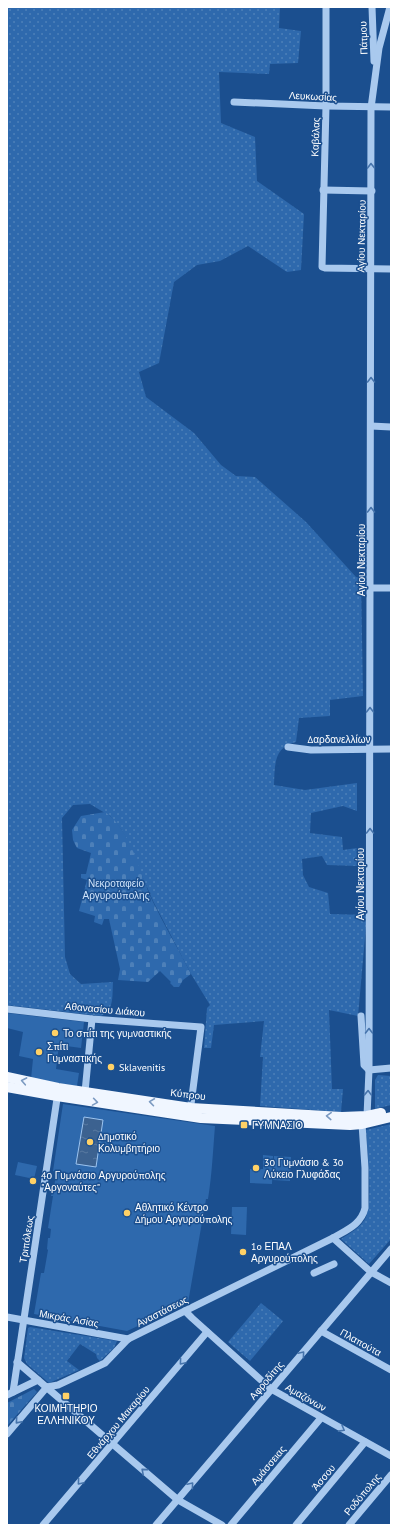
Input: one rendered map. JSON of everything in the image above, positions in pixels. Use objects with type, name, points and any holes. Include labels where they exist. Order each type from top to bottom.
[{"type":"main road","name":"Κύπρου","points":[[7,1077],[58,1092],[85,1092],[190,1112]]},
{"type":"main road","name":"Κύπρου","points":[[7,1086],[58,1092],[190,1112],[342,1117],[365,1120]]},
{"type":"main road","points":[[365,1120],[391,1110]]},
{"type":"main road","points":[[365,1120],[391,1117]]},
{"type":"street","name":"Καβάλας","points":[[326,7],[326,106],[322,267],[370,269]]},
{"type":"street","name":"Πάτμου","points":[[372,7],[373,54],[375,69]]},
{"type":"street","name":"Αγίου Νεκταρίου","points":[[333,1238],[356,1224],[364,1214],[365,1208],[365,1120],[369,1070],[371,108],[375,69],[390,7]]},
{"type":"street","points":[[372,16],[386,19]]},
{"type":"street","name":"Λευκωσίας","points":[[234,102],[391,108]]},
{"type":"street","points":[[323,190],[372,191]]},
{"type":"street","points":[[370,269],[391,269]]},
{"type":"street","points":[[371,426],[391,427]]},
{"type":"street","points":[[371,588],[391,588]]},
{"type":"street","name":"Δαρδανελλίων","points":[[288,748],[311,750],[391,749]]},
{"type":"street","name":"Αθανασίου Διάκου","points":[[7,1009],[92,1019],[201,1026],[190,1112]]},
{"type":"street","points":[[361,1016],[364,1065],[369,1070],[391,1068]]},
{"type":"street","points":[[85,1092],[92,1019]]},
{"type":"street","name":"Τριπόλεως","points":[[10,1393],[24,1320],[58,1092]]},
{"type":"street","points":[[333,1238],[371,1272],[391,1283]]},
{"type":"street","name":"Αναστάσεως","points":[[47,1388],[58,1385],[105,1363],[128,1339],[333,1238]]},
{"type":"street","name":"Αφροδίτης","points":[[156,1525],[391,1249]]},
{"type":"street","points":[[314,1273],[334,1264]]},
{"type":"street","name":"Αμαζόνων","points":[[185,1310],[207,1332],[271,1389],[391,1456]]},
{"type":"street","name":"Μικράς Ασίας","points":[[7,1317],[128,1339]]},
{"type":"street","name":"Πλαπούτα","points":[[321,1331],[391,1370]]},
{"type":"street","name":"Εθνάρχου Μακαρίου","points":[[43,1525],[207,1332]]},
{"type":"street","points":[[17,1362],[178,1500],[222,1525]]},
{"type":"street","points":[[10,1393],[38,1380]]},
{"type":"street","points":[[7,1434],[47,1388]]},
{"type":"street","name":"Αμάσσειας","points":[[231,1525],[321,1418]]},
{"type":"street","name":"Άσσου","points":[[296,1525],[365,1442]]},
{"type":"street","name":"Ροδόπολης","points":[[349,1525],[391,1475]]},
{"type":"green space","points":[[7,7],[280,7],[279,28],[301,31],[298,63],[270,64],[269,74],[219,72],[221,123],[255,137],[257,181],[304,214],[301,270],[287,272],[248,246],[220,261],[197,265],[174,282],[159,363],[139,372],[146,397],[194,433],[221,465],[236,476],[255,477],[306,522],[356,577],[361,578],[363,696],[330,700],[330,716],[299,718],[296,742],[283,748],[277,758],[275,764],[274,785],[305,790],[357,783],[357,811],[343,806],[311,813],[310,833],[342,837],[343,850],[357,848],[357,866],[327,865],[322,856],[302,859],[303,875],[309,887],[328,893],[330,914],[367,915],[358,1016],[329,1010],[332,1089],[343,1089],[341,1112],[260,1106],[263,1057],[260,1057],[264,1021],[214,1025],[211,1048],[204,1048],[207,1008],[210,1005],[191,974],[153,901],[121,829],[110,816],[90,804],[73,805],[62,818],[65,957],[70,974],[81,984],[113,982],[111,1006],[109,1010],[101,1016],[7,1005]]},
{"type":"green space","name":"Νεκροταφείο Αργυρούπολης","points":[[105,812],[122,830],[128,841],[161,919],[191,974],[183,980],[179,987],[174,987],[160,971],[148,982],[118,980],[120,969],[109,919],[104,919],[102,925],[94,922],[95,916],[79,911],[87,880],[81,878],[81,874],[86,874],[91,853],[77,848],[73,840],[72,830],[81,816]]},
{"type":"green space","name":"Σπίτι Γυμναστικής","points":[[7,1013],[84,1022],[81,1048],[59,1045],[56,1069],[79,1073],[77,1086],[31,1079],[33,1059],[19,1056],[23,1032],[7,1028]]},
{"type":"green space","points":[[378,1075],[391,1076],[391,1105],[375,1109],[375,1080]]},
{"type":"green space","name":"Αθλητικό Κέντρο Δήμου Αργυρούπολης","points":[[63,1104],[215,1126],[208,1199],[206,1199],[188,1303],[127,1331],[34,1314],[41,1273],[44,1273],[48,1250],[48,1238],[50,1238],[51,1229],[48,1228],[53,1196],[51,1196],[52,1189],[54,1189],[56,1172],[53,1171]]},
{"type":"green space","points":[[391,1124],[391,1239],[369,1264],[341,1239],[362,1224],[368,1209],[369,1187],[366,1130]]},
{"type":"green space","points":[[263,1155],[273,1156],[272,1184],[250,1183],[250,1169],[263,1169]]},
{"type":"green space","points":[[274,1156],[291,1157],[290,1181],[273,1180]]},
{"type":"green space","points":[[18,1162],[37,1166],[34,1179],[15,1175]]},
{"type":"green space","points":[[232,1207],[247,1207],[246,1235],[231,1234]]},
{"type":"green space","points":[[261,1303],[283,1321],[250,1361],[228,1342]]},
{"type":"green space","points":[[30,1327],[117,1341],[114,1348],[100,1361],[96,1354],[80,1344],[67,1361],[79,1370],[49,1383],[27,1364],[24,1358],[28,1328]]},
{"type":"green space","points":[[34,1389],[37,1392],[7,1426],[7,1403]]},
{"type":"water","name":"Δημοτικό Κολυμβητήριο","points":[[84,1117],[103,1120],[96,1167],[76,1164]]},
{"type":"place","name":"Το σπίτι της γυμναστικής","points":[[55,1033]]},
{"type":"place","name":"Σπίτι Γυμναστικής","points":[[39,1052]]},
{"type":"place","name":"Sklavenitis","points":[[111,1067]]},
{"type":"place","name":"ΓΥΜΝΑΣΙΟ","points":[[244,1125]]},
{"type":"place","name":"Δημοτικό Κολυμβητήριο","points":[[90,1142]]},
{"type":"place","name":"3ο Γυμνάσιο & 3ο Λύκειο Γλυφάδας","points":[[256,1168]]},
{"type":"place","name":"4ο Γυμνάσιο Αργυρούπολης \"Αργοναύτες\"","points":[[33,1181]]},
{"type":"place","name":"Αθλητικό Κέντρο Δήμου Αργυρούπολης","points":[[127,1213]]},
{"type":"place","name":"1o ΕΠΑΛ Αργυρούπολης","points":[[243,1252]]},
{"type":"place","name":"ΚΟΙΜΗΤΗΡΙΟ ΕΛΛΗΝΙΚΟΥ","points":[[66,1396]]}]
